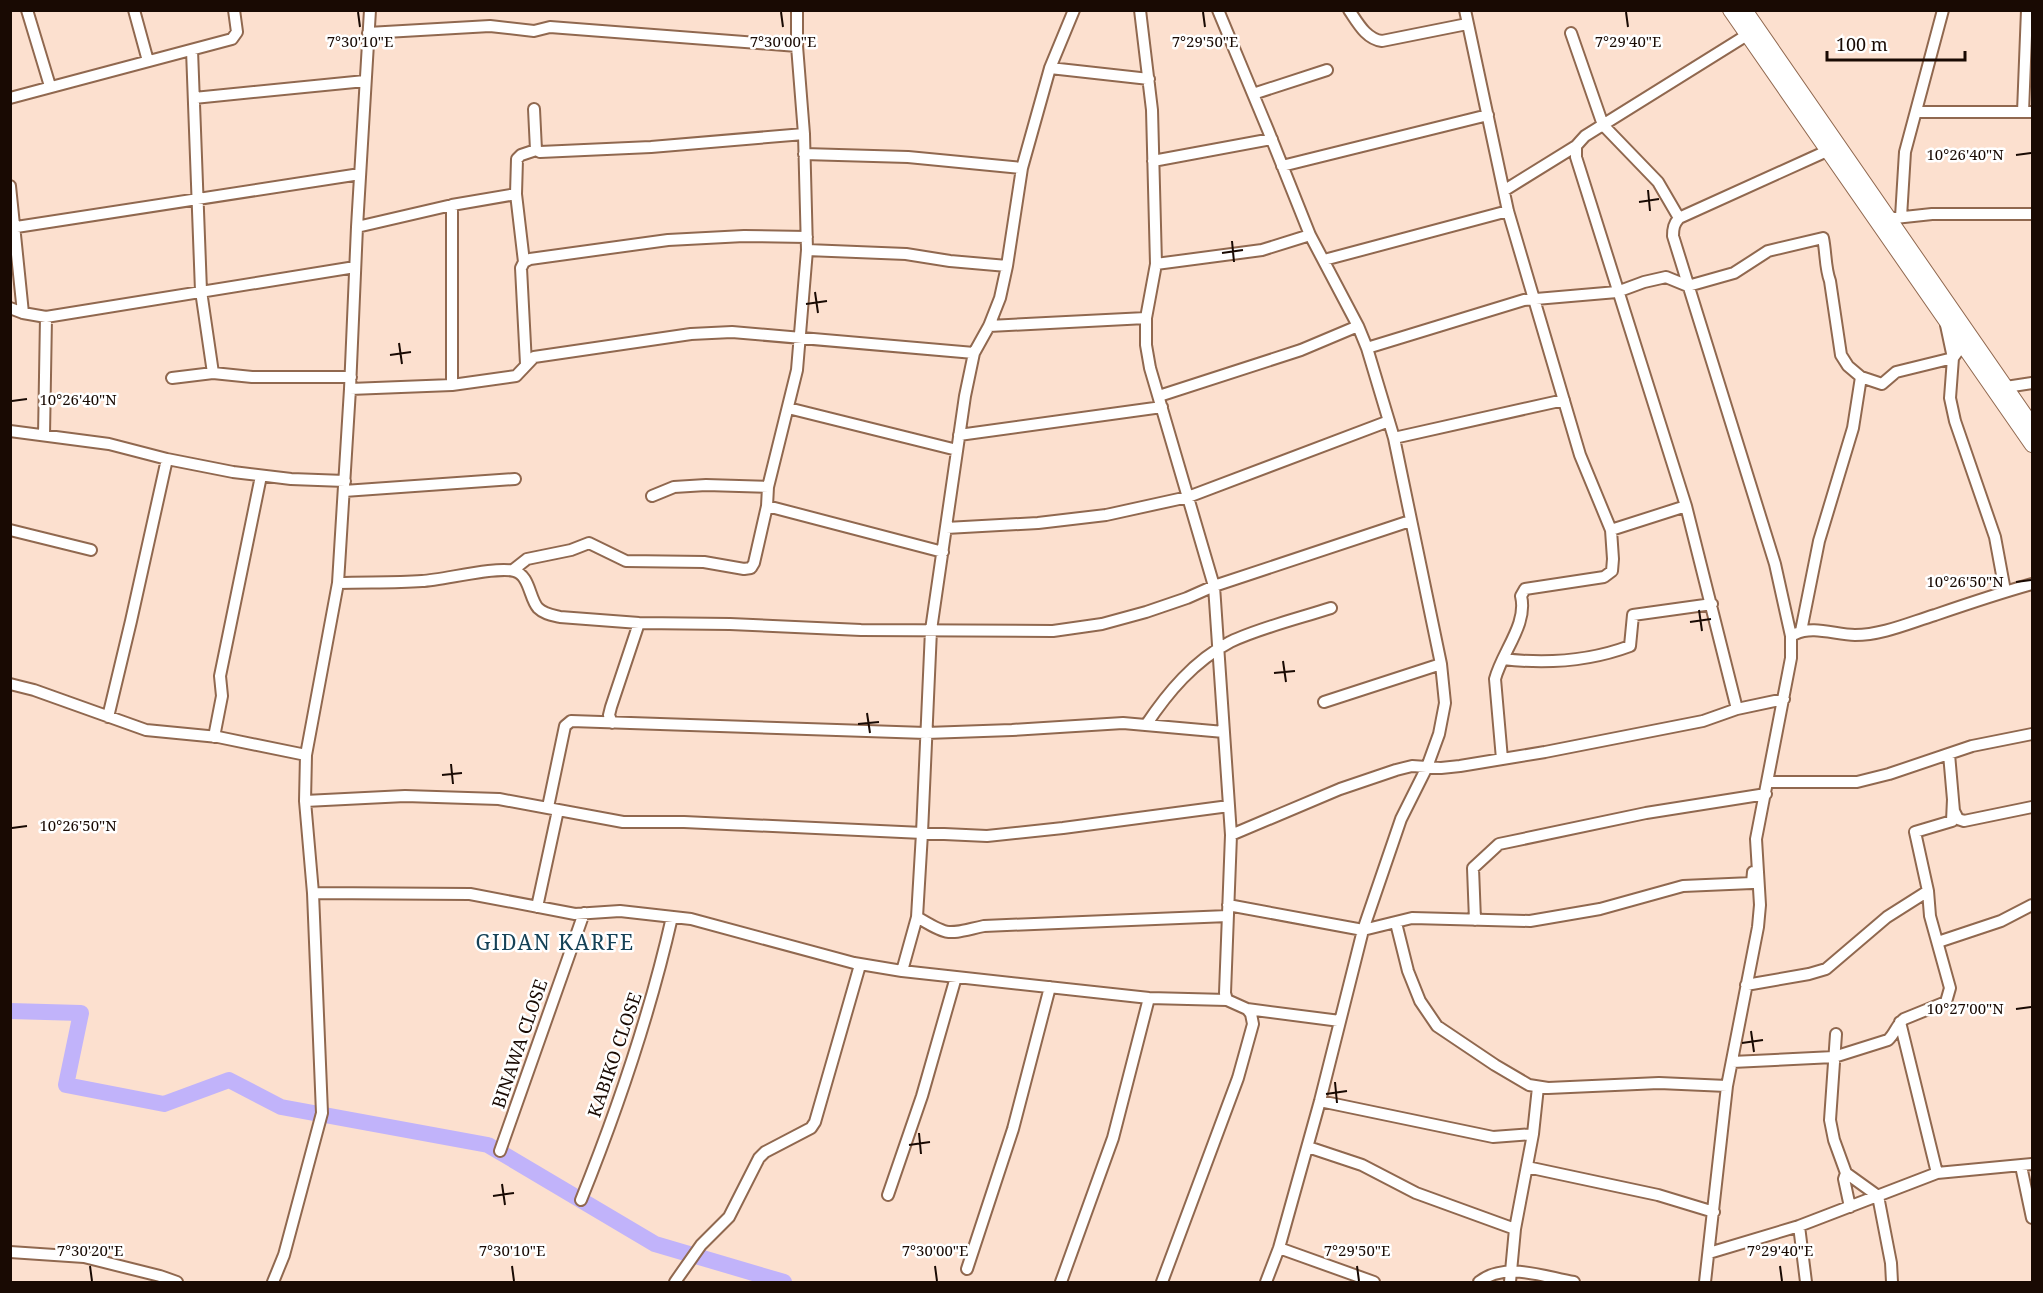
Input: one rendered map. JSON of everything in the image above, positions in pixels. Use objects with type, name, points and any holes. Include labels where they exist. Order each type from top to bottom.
[{"type":"main road","points":[[1730,10],[2032,445]]},
{"type":"main road","points":[[1745,10],[1895,218],[2032,425]]},
{"type":"street","points":[[27,10],[50,86]]},
{"type":"street","points":[[134,10],[148,61]]},
{"type":"street","points":[[10,98],[232,39],[237,32],[234,10]]},
{"type":"street","points":[[273,1282],[284,1256],[322,1113],[313,893],[305,801],[306,755],[338,583],[351,383],[364,81],[370,10]]},
{"type":"street","points":[[338,583],[423,581],[513,570],[527,559],[571,550],[589,543],[626,561],[704,562],[744,569],[751,568],[797,370],[800,337],[807,237],[797,10]]},
{"type":"street","points":[[902,971],[917,917],[931,630],[965,396],[974,353],[989,326],[1000,298],[1022,168],[1050,68],[1074,10]]},
{"type":"street","points":[[1140,10],[1149,79],[1156,264],[1146,318],[1146,345],[1150,368],[1214,586],[1231,835],[1225,993],[1227,1000]]},
{"type":"street","points":[[1218,10],[1310,235],[1358,326],[1367,348],[1394,438],[1441,664],[1444,703],[1438,734],[1426,767],[1401,819],[1363,930],[1308,1146],[1279,1248],[1266,1282]]},
{"type":"street","points":[[1349,10],[1367,36],[1382,41],[1467,24]]},
{"type":"street","points":[[1465,10],[1508,211],[1580,455],[1611,531],[1613,559],[1612,571],[1604,577],[1525,588],[1521,596],[1524,607],[1495,679],[1502,759]]},
{"type":"street","points":[[1943,10],[1905,152],[1895,218],[1943,213],[2032,214]]},
{"type":"street","points":[[1916,112],[2028,112],[2027,10]]},
{"type":"street","points":[[368,33],[490,26],[534,31],[550,27],[797,46]]},
{"type":"street","points":[[1571,33],[1603,124],[1658,182],[1678,218]]},
{"type":"street","points":[[1505,190],[1576,146],[1585,136],[1603,124],[1747,35]]},
{"type":"street","points":[[192,50],[201,291],[213,373]]},
{"type":"street","points":[[1050,68],[1149,79]]},
{"type":"street","points":[[1253,94],[1327,70]]},
{"type":"street","points":[[194,98],[364,81]]},
{"type":"street","points":[[534,109],[536,150]]},
{"type":"street","points":[[1282,166],[1488,115]]},
{"type":"street","points":[[526,364],[521,268],[524,262],[516,194],[517,159],[521,155],[536,150],[540,152],[651,147],[804,134]]},
{"type":"street","points":[[1153,161],[1272,139]]},
{"type":"street","points":[[1576,146],[1576,157],[1617,292],[1686,506],[1737,710]]},
{"type":"street","points":[[1796,634],[1673,236],[1674,223],[1678,218],[1827,151]]},
{"type":"street","points":[[804,154],[908,157],[1022,168]]},
{"type":"street","points":[[13,227],[360,174]]},
{"type":"street","points":[[10,186],[23,313]]},
{"type":"street","points":[[357,226],[452,205],[516,194]]},
{"type":"street","points":[[452,205],[452,385]]},
{"type":"street","points":[[1324,260],[1508,211]]},
{"type":"street","points":[[1156,264],[1263,250],[1310,235]]},
{"type":"street","points":[[524,262],[531,259],[668,240],[744,236],[807,237]]},
{"type":"street","points":[[1367,348],[1524,300],[1617,292],[1666,277],[1689,286],[1734,273],[1768,251],[1823,237],[1827,257],[1826,272],[1830,281],[1841,355],[1848,366],[1861,376],[1882,384],[1896,372],[1953,358],[1963,344]]},
{"type":"street","points":[[807,250],[906,254],[1006,266]]},
{"type":"street","points":[[10,308],[46,317],[355,267]]},
{"type":"street","points":[[44,435],[46,317]]},
{"type":"street","points":[[989,326],[1146,318]]},
{"type":"street","points":[[1945,319],[1953,358],[1950,398],[1955,421],[1995,537],[2005,591]]},
{"type":"street","points":[[959,435],[1160,402],[1301,350],[1358,326]]},
{"type":"street","points":[[172,378],[213,373],[351,383],[452,385],[516,376],[534,357],[692,334],[732,332],[974,353]]},
{"type":"street","points":[[917,917],[950,933],[984,926],[1228,910],[1363,930],[1412,918],[1530,921],[1600,909],[1683,886],[1752,883],[1756,839],[1796,634],[1819,541],[1853,428],[1861,376]]},
{"type":"street","points":[[2006,387],[2032,383]]},
{"type":"street","points":[[1394,438],[1564,400]]},
{"type":"street","points":[[788,408],[957,450]]},
{"type":"street","points":[[946,528],[1038,523],[1106,515],[1188,497],[1389,421]]},
{"type":"street","points":[[10,431],[109,444],[167,459],[261,476],[344,486],[515,479]]},
{"type":"street","points":[[108,717],[132,621],[167,459]]},
{"type":"street","points":[[214,736],[222,696],[220,676],[261,476]]},
{"type":"street","points":[[652,496],[674,487],[706,485],[768,487]]},
{"type":"street","points":[[767,506],[943,552]]},
{"type":"street","points":[[1611,531],[1686,506]]},
{"type":"street","points":[[513,570],[521,575],[538,608],[547,614],[560,617],[639,623],[730,624],[861,630],[1053,631],[1102,624],[1156,609],[1214,586],[1410,521]]},
{"type":"street","points":[[10,530],[91,550]]},
{"type":"street","points":[[1796,634],[1826,631],[1854,635],[1890,630],[2032,584]]},
{"type":"street","points":[[1503,658],[1529,662],[1552,662],[1607,655],[1630,646],[1633,615],[1712,604]]},
{"type":"street","points":[[1146,725],[1164,698],[1187,672],[1219,649],[1240,638],[1331,608]]},
{"type":"street","points":[[612,723],[609,715],[611,707],[639,623]]},
{"type":"street","points":[[1324,702],[1441,664]]},
{"type":"street","points":[[10,684],[34,690],[146,730],[214,736],[306,755]]},
{"type":"street","points":[[1231,835],[1340,789],[1412,766],[1450,767],[1502,759],[1703,721],[1784,699]]},
{"type":"street","points":[[537,907],[565,726],[572,721],[926,732],[1012,730],[1123,723],[1224,732]]},
{"type":"street","points":[[1768,782],[1857,782],[1889,774],[1972,746],[2032,734]]},
{"type":"street","points":[[1948,754],[1954,811],[1958,819],[1964,821],[2032,807]]},
{"type":"street","points":[[1475,920],[1473,868],[1499,844],[1646,813],[1766,794]]},
{"type":"street","points":[[305,801],[446,796],[499,799],[623,822],[684,822],[987,836],[1229,806]]},
{"type":"street","points":[[1732,1062],[1834,1057],[1888,1040],[1904,1019],[1946,1002],[1950,995],[1950,988],[1930,916],[1928,891],[1915,832],[1952,820],[1953,799]]},
{"type":"street","points":[[1705,1282],[1727,1086],[1758,927],[1760,905],[1756,839]]},
{"type":"street","points":[[1746,985],[1826,969],[1887,917],[1928,891]]},
{"type":"street","points":[[313,893],[470,894],[575,914],[620,911],[691,919],[860,965],[1149,998],[1227,1000],[1247,1009],[1340,1021]]},
{"type":"street","points":[[1938,942],[2001,921],[2032,905]]},
{"type":"street","name":"BINAWA CLOSE","points":[[500,1151],[584,913]]},
{"type":"street","name":"KABIKO CLOSE","points":[[581,1200],[631,1066],[657,981],[672,917]]},
{"type":"street","points":[[1396,923],[1408,971],[1420,1001],[1437,1026],[1529,1085],[1538,1088],[1659,1083],[1727,1086]]},
{"type":"street","points":[[675,1282],[700,1245],[729,1217],[759,1158],[765,1152],[811,1128],[815,1122],[860,965]]},
{"type":"street","points":[[888,1195],[922,1096],[956,977]]},
{"type":"street","points":[[967,1269],[1013,1129],[1050,987]]},
{"type":"street","points":[[1061,1282],[1113,1138],[1149,998]]},
{"type":"street","points":[[1162,1282],[1239,1078],[1253,1024],[1251,1014],[1247,1009]]},
{"type":"street","points":[[1900,1022],[1937,1173]]},
{"type":"street","points":[[1836,1034],[1830,1120],[1833,1140],[1846,1173],[1878,1196],[1891,1263],[1892,1282]]},
{"type":"street","points":[[1509,1282],[1515,1229],[1533,1134],[1538,1088]]},
{"type":"street","points":[[1320,1101],[1493,1137],[1533,1134]]},
{"type":"street","points":[[1308,1146],[1362,1165],[1416,1193],[1515,1229]]},
{"type":"street","points":[[1709,1253],[1798,1226],[1937,1173],[2027,1165],[2032,1218]]},
{"type":"street","points":[[1527,1167],[1658,1195],[1714,1212]]},
{"type":"street","points":[[1846,1173],[1844,1179],[1850,1207]]},
{"type":"street","points":[[1798,1226],[1806,1282]]},
{"type":"street","points":[[1279,1248],[1374,1282]]},
{"type":"street","points":[[10,1252],[84,1257],[177,1282]]},
{"type":"street","points":[[1479,1282],[1511,1270],[1574,1282]]},
{"type":"waterway","points":[[10,1011],[81,1013],[66,1085],[164,1104],[229,1080],[281,1107],[488,1145],[655,1244],[784,1282]]},
{"type":"district","name":"GIDAN KARFE","points":[[555,943]]}]
